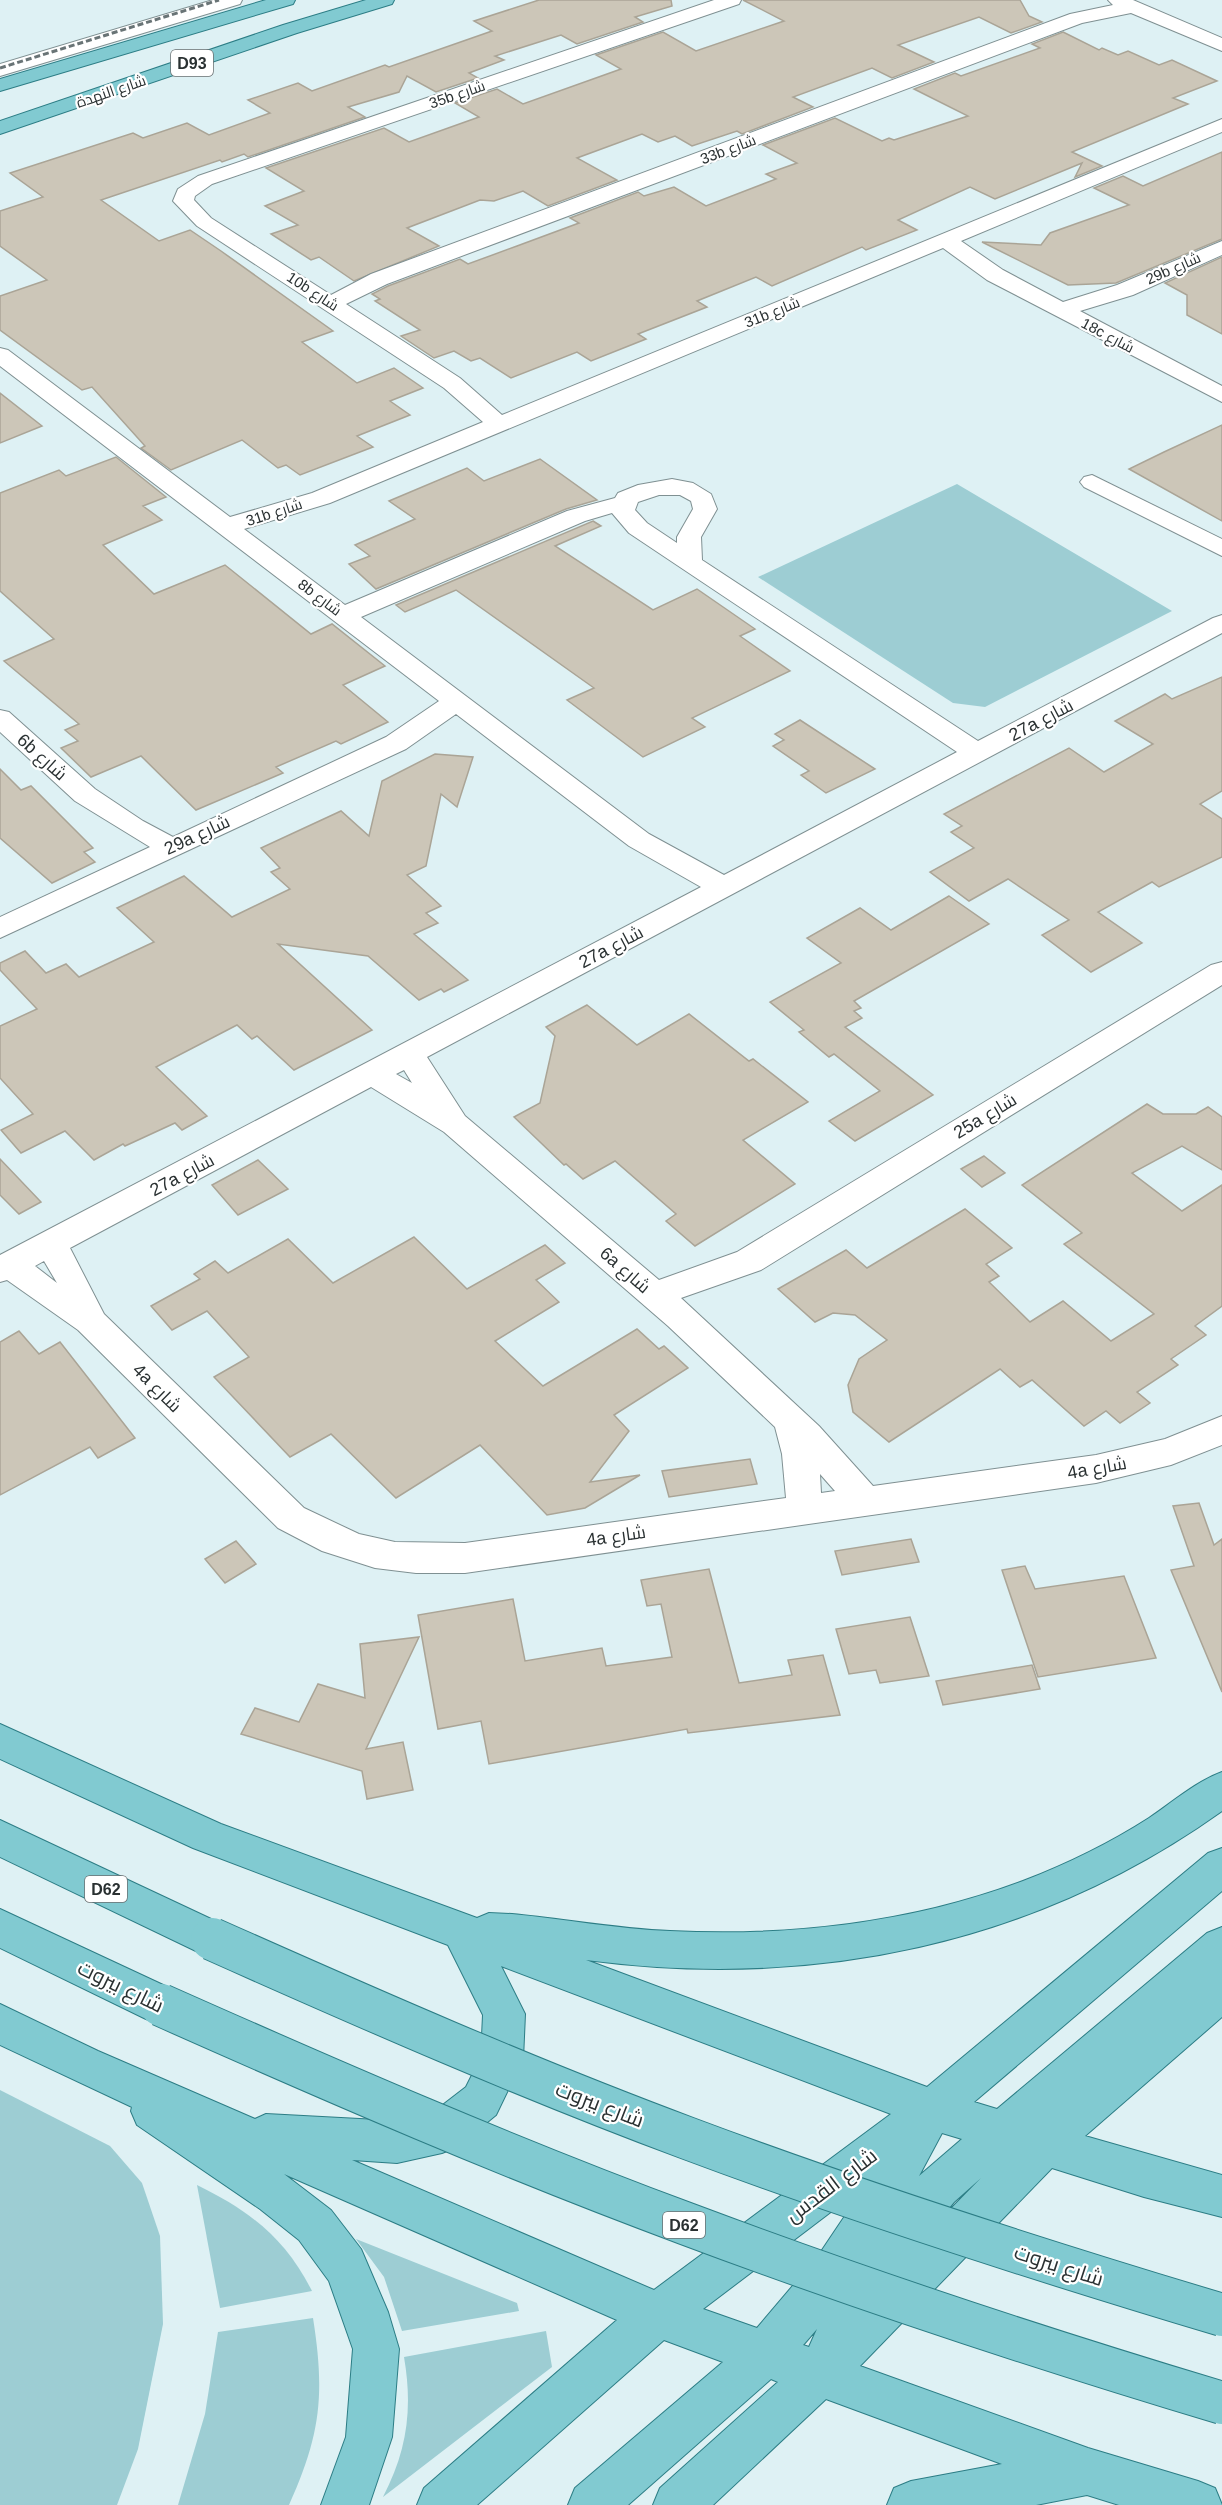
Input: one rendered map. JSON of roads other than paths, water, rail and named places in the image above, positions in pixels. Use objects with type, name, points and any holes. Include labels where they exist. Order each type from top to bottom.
[{"type":"main road","name":"شارع النهدة","points":[[0,94],[285,0]]},
{"type":"main road","name":"شارع النهدة","points":[[0,115],[184,58],[385,0]]},
{"type":"main road","name":"شارع النهدة","points":[[0,85],[260,8]]},
{"type":"main road","name":"شارع النهدة","points":[[0,128],[290,29]]},
{"type":"main road","points":[[0,1741],[207,1836],[932,2109],[1045,2145],[1222,2196]]},
{"type":"main road","points":[[462,1931],[550,1935],[669,1950],[705,1951],[791,1948],[873,1938],[996,1909],[1047,1891],[1124,1856],[1185,1817],[1222,1789]]},
{"type":"main road","name":"شارع بيروت","points":[[0,1838],[212,1939],[406,2026],[613,2110],[844,2195],[1065,2268],[1222,2315]]},
{"type":"main road","name":"شارع القدس","points":[[441,2505],[658,2315],[932,2109],[1008,2048],[1222,1866]]},
{"type":"main road","name":"شارع بيروت","points":[[0,1928],[161,2005],[468,2140],[633,2206],[805,2270],[973,2327],[1222,2403]]},
{"type":"main road","points":[[244,2134],[397,2142],[442,2132],[481,2101],[502,2059],[504,2014],[462,1931]]},
{"type":"main road","points":[[819,2375],[844,2322],[872,2273],[903,2228],[938,2187],[1001,2131],[1222,1946]]},
{"type":"main road","points":[[677,2505],[730,2460],[819,2375],[1045,2145],[1222,1992]]},
{"type":"main road","points":[[0,2024],[83,2065],[658,2315],[1088,2472],[1198,2505]]},
{"type":"main road","points":[[83,2065],[276,2194],[315,2225],[345,2265],[365,2312],[376,2349],[369,2438],[345,2505]]},
{"type":"main road","points":[[592,2505],[763,2354],[809,2302],[851,2248],[892,2183],[932,2109]]},
{"type":"main road","points":[[911,2505],[1088,2472]]},
{"type":"street","points":[[0,70],[233,0]]},
{"type":"street","name":"35b شارع","points":[[185,193],[205,180],[732,0]]},
{"type":"street","name":"33b شارع","points":[[1077,18],[1108,0]]},
{"type":"street","points":[[1125,3],[1222,45]]},
{"type":"street","name":"33b شارع","points":[[322,297],[379,279],[1077,18],[1125,3]]},
{"type":"street","name":"31b شارع","points":[[236,533],[498,423],[947,241],[1222,125]]},
{"type":"street","name":"10b شارع","points":[[185,193],[183,201],[204,222],[452,383],[498,423]]},
{"type":"street","name":"18c شارع","points":[[947,241],[995,274],[1222,395]]},
{"type":"street","name":"29b شارع","points":[[1070,314],[1222,247]]},
{"type":"street","name":"18c شارع","points":[[924,250],[995,274]]},
{"type":"street","name":"8b شارع","points":[[0,354],[639,840],[724,887]]},
{"type":"street","name":"10b شارع","points":[[452,383],[520,414]]},
{"type":"street","points":[[1092,482],[1222,549]]},
{"type":"street","points":[[690,561],[689,537],[705,509],[700,498],[682,488],[657,486],[634,492],[623,505],[623,511],[632,523],[977,753]]},
{"type":"street","points":[[343,615],[576,516],[595,509],[623,505]]},
{"type":"street","name":"27a شارع","points":[[5,1268],[977,753],[1214,636]]},
{"type":"street","name":"29a شارع","points":[[0,929],[396,743],[456,702]]},
{"type":"street","name":"6b شارع","points":[[0,718],[85,795],[133,827],[171,847]]},
{"type":"street","name":"29a شارع","points":[[396,743],[482,722]]},
{"type":"street","name":"6b شارع","points":[[85,795],[101,826],[131,866]]},
{"type":"street","name":"8b شارع","points":[[639,840],[695,902]]},
{"type":"street","name":"25a شارع","points":[[654,1295],[749,1261],[1222,972]]},
{"type":"street","name":"6a شارع","points":[[409,1054],[455,1124]]},
{"type":"street","name":"6a شارع","points":[[372,1074],[455,1124],[680,1317],[820,1449],[865,1501]]},
{"type":"street","name":"4a شارع","points":[[51,1244],[73,1282],[90,1321]]},
{"type":"street","name":"25a شارع","points":[[680,1317],[724,1286],[749,1261]]},
{"type":"street","name":"4a شارع","points":[[5,1268],[90,1321],[291,1518],[328,1539],[371,1553],[417,1560],[465,1558],[1115,1465],[1171,1451],[1222,1430]]},
{"type":"street","points":[[791,1421],[800,1454],[805,1509]]},
{"type":"railway","points":[[0,68],[219,0]]}]
